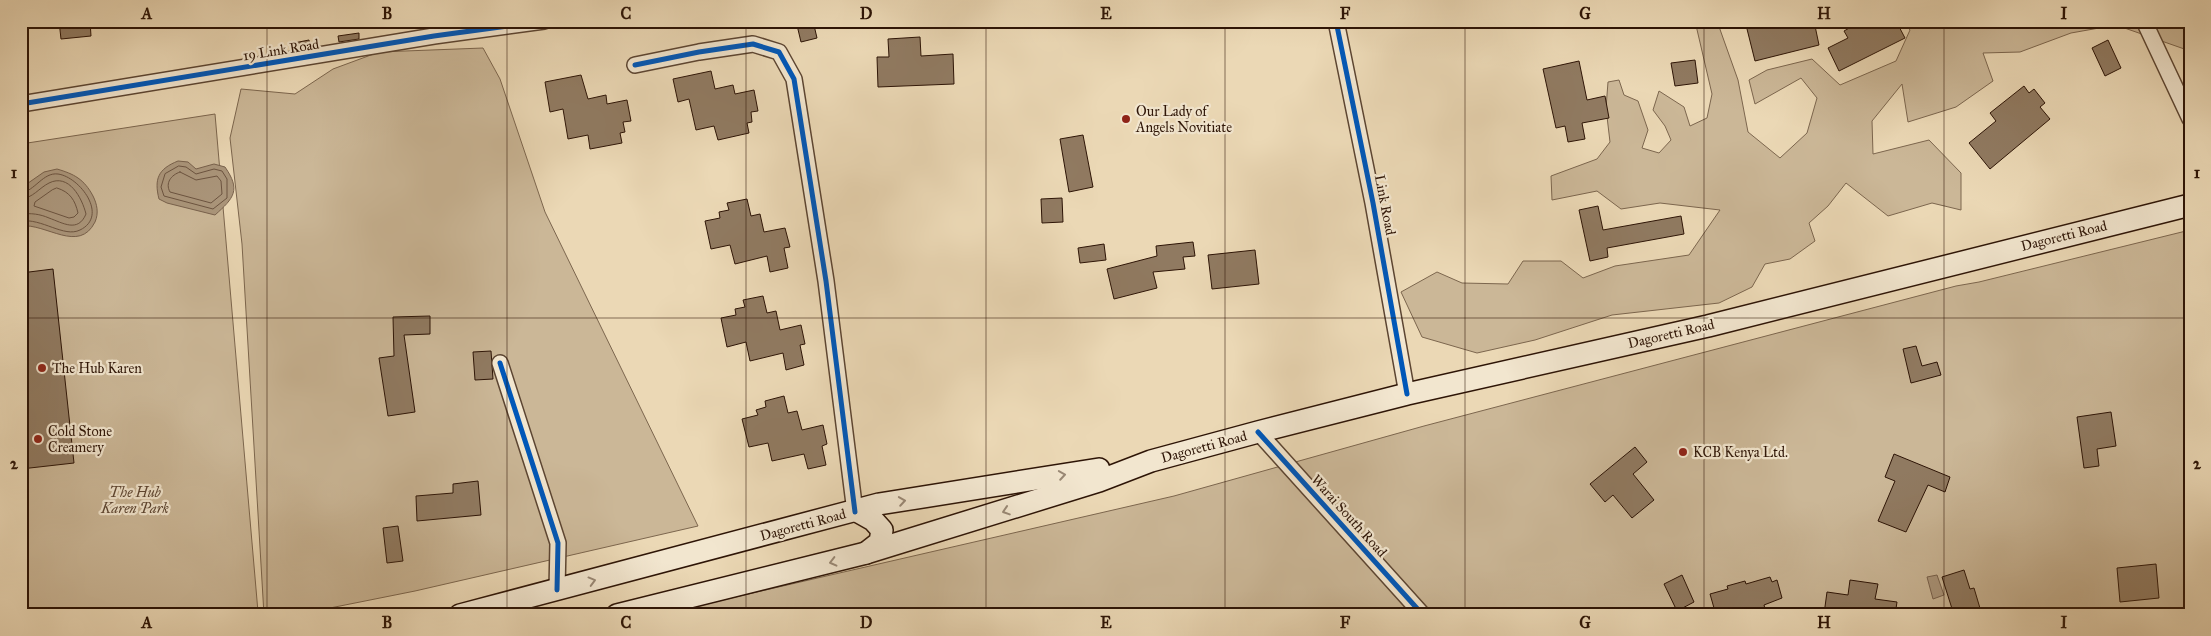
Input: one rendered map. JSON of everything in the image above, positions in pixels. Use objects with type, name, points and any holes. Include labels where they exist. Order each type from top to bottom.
[{"type":"main road","name":"Dagoretti Road","points":[[617,615],[866,553],[1099,481],[1151,461],[1258,432],[1407,394],[1708,326],[1846,289],[2190,205]]},
{"type":"main road","name":"Dagoretti Road","points":[[460,615],[879,504],[1151,461]]},
{"type":"main road","points":[[856,511],[873,520],[882,530],[880,542],[866,553]]},
{"type":"street","name":"19 Link Road","points":[[21,104],[434,36],[544,21]]},
{"type":"street","name":"Link Road","points":[[1336,21],[1373,203],[1407,394]]},
{"type":"street","points":[[2144,21],[2190,119]]},
{"type":"street","points":[[635,65],[699,52],[753,44],[779,52],[794,79],[826,281],[856,511]]},
{"type":"street","points":[[500,363],[558,543],[557,590]]},
{"type":"street","name":"Warai South Road","points":[[1258,432],[1423,615]]},
{"type":"green space","points":[[1695,21],[1717,21],[1738,80],[1748,132],[1780,158],[1807,133],[1817,98],[1801,78],[1755,104],[1749,80],[1767,70],[1812,59],[1840,85],[1896,61],[1910,30],[1903,21],[2190,21],[2190,51],[2116,25],[2071,33],[2020,52],[1983,53],[1993,81],[1956,107],[1908,122],[1902,84],[1872,121],[1873,154],[1929,140],[1961,173],[1961,210],[1932,203],[1888,216],[1846,183],[1828,206],[1809,223],[1815,241],[1790,259],[1765,264],[1752,287],[1719,303],[1612,315],[1535,340],[1477,353],[1422,337],[1401,292],[1437,272],[1462,283],[1508,284],[1523,261],[1561,261],[1583,278],[1615,266],[1689,255],[1720,210],[1660,203],[1621,209],[1597,191],[1552,200],[1551,176],[1597,159],[1610,142],[1606,108],[1608,82],[1619,80],[1624,95],[1638,101],[1648,130],[1642,148],[1659,153],[1671,140],[1665,126],[1653,110],[1659,91],[1684,107],[1690,126],[1707,118],[1712,94]]},
{"type":"green space","points":[[483,48],[500,79],[545,212],[698,526],[415,591],[295,615],[264,615],[242,244],[230,138],[241,89],[295,94],[333,69],[379,52]]},
{"type":"green space","name":"The Hub Karen Park","points":[[215,114],[258,612],[249,615],[21,615],[21,144]]},
{"type":"green space","points":[[2190,230],[2190,615],[657,615],[1174,496],[1424,426],[1956,286]]},
{"type":"water","points":[[178,161],[188,162],[196,169],[214,164],[225,167],[233,182],[233,193],[227,204],[215,215],[167,203],[159,199],[157,186],[159,175],[171,164]]},
{"type":"water","points":[[57,169],[69,173],[82,181],[90,190],[96,202],[95,222],[88,231],[80,236],[71,237],[31,226],[21,226],[21,188],[44,172]]},
{"type":"water","points":[[1937,575],[1944,595],[1933,599],[1927,577]]},
{"type":"building","points":[[59,21],[90,21],[91,36],[61,39]]},
{"type":"building","points":[[796,21],[813,21],[817,38],[801,42]]},
{"type":"building","points":[[1745,21],[1814,21],[1819,45],[1755,61]]},
{"type":"building","points":[[1877,21],[1896,21],[1905,38],[1839,71],[1828,48],[1848,38],[1844,31],[1860,22],[1863,28]]},
{"type":"building","points":[[359,33],[359,39],[339,42],[338,36]]},
{"type":"building","points":[[920,37],[921,56],[953,54],[954,84],[878,87],[877,57],[889,57],[888,39]]},
{"type":"building","points":[[309,40],[310,47],[295,49],[294,43]]},
{"type":"building","points":[[2108,40],[2121,68],[2105,76],[2092,48]]},
{"type":"building","points":[[1695,60],[1698,83],[1675,86],[1671,63]]},
{"type":"building","points":[[1579,61],[1587,100],[1605,96],[1609,118],[1582,123],[1585,139],[1568,142],[1565,126],[1556,128],[1543,69]]},
{"type":"building","points":[[711,71],[715,89],[733,85],[735,94],[754,90],[758,111],[751,112],[752,122],[747,123],[749,133],[718,140],[714,126],[696,130],[689,99],[678,102],[673,79]]},
{"type":"building","points":[[581,75],[588,99],[606,95],[607,104],[627,100],[631,121],[623,122],[625,132],[620,133],[622,143],[590,149],[588,135],[568,139],[563,109],[550,112],[545,82]]},
{"type":"building","points":[[2024,86],[2029,93],[2034,89],[2045,103],[2040,107],[2050,119],[1990,169],[1969,143],[1996,121],[1990,113]]},
{"type":"building","points":[[1083,135],[1093,187],[1069,192],[1060,139]]},
{"type":"building","points":[[1062,198],[1063,222],[1042,223],[1041,199]]},
{"type":"building","points":[[747,199],[751,216],[760,214],[764,232],[785,228],[790,247],[784,248],[788,268],[770,272],[767,256],[735,264],[730,245],[711,249],[705,221],[720,218],[719,212],[729,210],[727,203]]},
{"type":"building","points":[[1598,206],[1603,230],[1681,216],[1684,234],[1607,248],[1608,257],[1590,261],[1579,210]]},
{"type":"building","points":[[1193,242],[1195,256],[1183,257],[1185,269],[1153,272],[1157,288],[1114,299],[1107,269],[1157,256],[1156,246]]},
{"type":"building","points":[[1104,244],[1106,260],[1080,263],[1078,248]]},
{"type":"building","points":[[1255,250],[1259,284],[1212,289],[1208,255]]},
{"type":"building","name":"The Hub Karen","points":[[53,269],[74,463],[21,469],[21,273]]},
{"type":"building","points":[[763,296],[767,313],[776,311],[780,330],[801,325],[805,344],[800,345],[804,365],[786,370],[783,353],[750,361],[746,342],[727,347],[721,318],[736,315],[735,309],[745,307],[743,300]]},
{"type":"building","points":[[430,316],[430,334],[404,335],[415,412],[388,416],[379,358],[394,356],[393,317]]},
{"type":"building","points":[[1916,346],[1922,366],[1937,362],[1941,375],[1911,383],[1903,349]]},
{"type":"building","points":[[491,351],[493,379],[475,380],[473,352]]},
{"type":"building","points":[[784,396],[788,413],[797,411],[802,430],[823,425],[827,444],[822,446],[826,465],[808,469],[804,454],[772,461],[768,443],[749,447],[742,419],[758,415],[756,410],[766,407],[765,401]]},
{"type":"building","points":[[2111,412],[2116,446],[2097,449],[2099,466],[2084,468],[2077,417]]},
{"type":"building","points":[[1635,447],[1647,462],[1633,474],[1654,500],[1632,518],[1613,495],[1605,502],[1590,484]]},
{"type":"building","points":[[1894,454],[1950,477],[1945,492],[1928,485],[1906,532],[1878,521],[1895,481],[1885,477]]},
{"type":"building","points":[[478,481],[481,515],[417,521],[416,496],[453,493],[453,484]]},
{"type":"building","points":[[398,526],[403,561],[387,563],[383,528]]},
{"type":"building","points":[[2156,564],[2159,598],[2120,602],[2117,568]]},
{"type":"building","points":[[1964,570],[1970,589],[1974,588],[1982,615],[1954,615],[1942,577]]},
{"type":"building","points":[[1682,575],[1694,602],[1677,611],[1664,584]]},
{"type":"building","points":[[1770,577],[1772,582],[1777,580],[1782,598],[1764,605],[1766,613],[1758,615],[1716,615],[1710,594],[1728,589],[1727,586],[1745,581],[1746,584]]},
{"type":"building","points":[[1850,580],[1878,584],[1875,599],[1897,602],[1895,615],[1824,614],[1827,592],[1848,595]]},
{"type":"cycle path","points":[[21,104],[434,36],[544,21]]},
{"type":"cycle path","points":[[1336,21],[1373,203],[1407,394]]},
{"type":"cycle path","points":[[635,65],[699,52],[753,44],[779,52],[794,79],[826,281],[855,512]]},
{"type":"cycle path","points":[[500,363],[558,543],[557,590]]},
{"type":"cycle path","points":[[1258,432],[1423,615]]},
{"type":"place","name":"Our Lady of Angels Novitiate","points":[[1126,119]]},
{"type":"place","name":"The Hub Karen","points":[[42,368]]},
{"type":"place","name":"Cold Stone Creamery","points":[[38,439]]},
{"type":"place","name":"KCB Kenya Ltd.","points":[[1683,452]]}]
